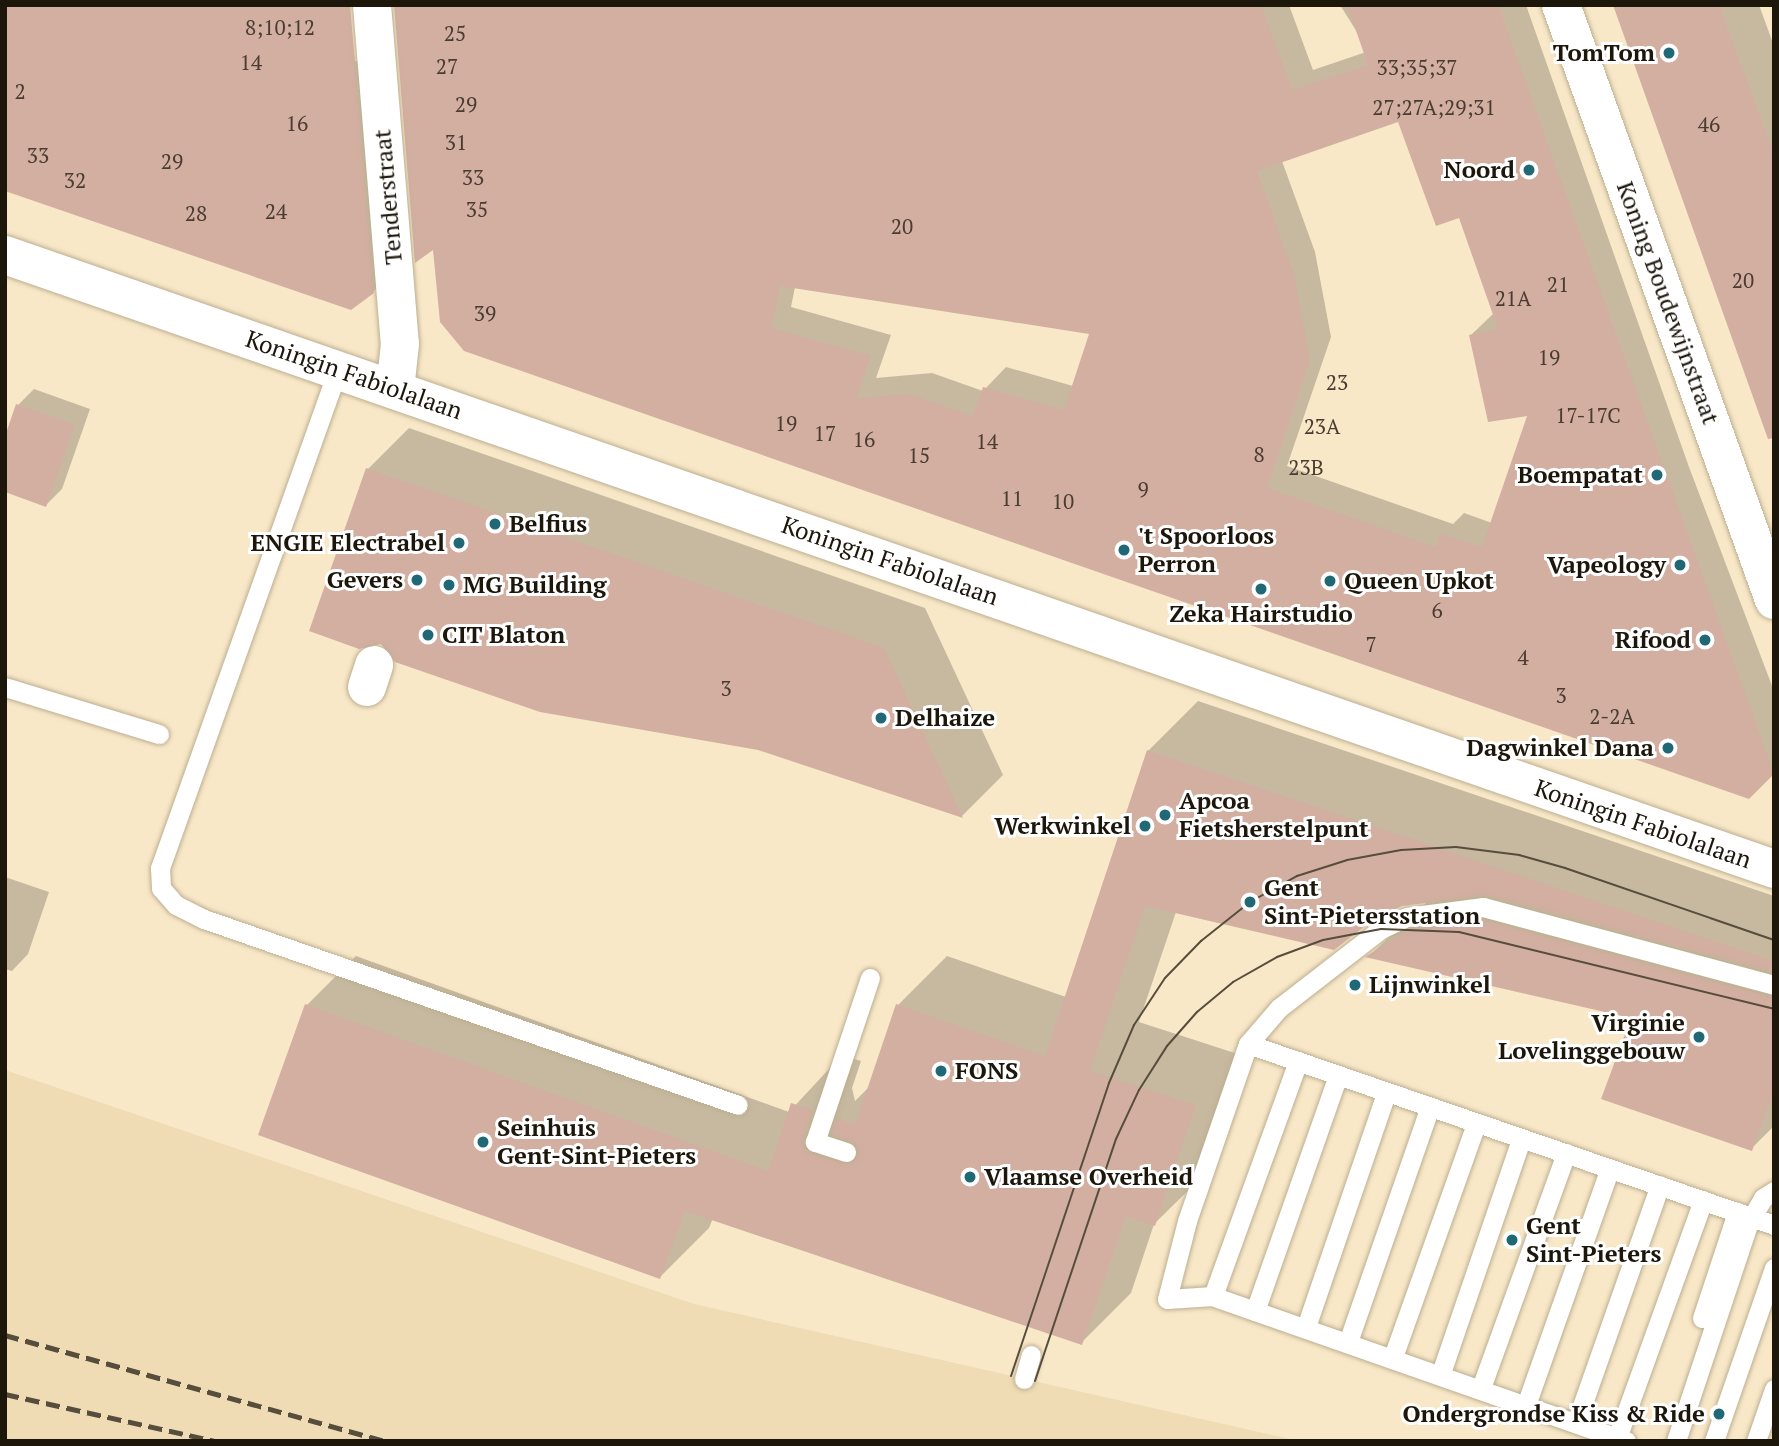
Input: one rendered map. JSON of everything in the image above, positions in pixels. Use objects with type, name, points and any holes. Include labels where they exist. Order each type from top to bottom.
[{"type":"street","name":"Tenderstraat","points":[[372,5],[400,344],[396,389]]},
{"type":"street","name":"Koning Boudewijnstraat","points":[[1561,5],[1774,600]]},
{"type":"street","name":"Koningin Fabiolalaan","points":[[5,255],[1774,869]]},
{"type":"lane","points":[[338,369],[160,868],[161,888],[176,905],[204,919],[738,1105]]},
{"type":"lane","points":[[5,687],[159,734]]},
{"type":"lane","points":[[1703,1200],[1621,1439],[1441,1373],[1213,1296],[1167,1299],[1187,1221],[1248,1044],[1279,1007],[1381,929],[1433,911],[1483,907],[1774,985]]},
{"type":"lane","points":[[846,1152],[815,1142],[870,978]]},
{"type":"lane","points":[[1248,1044],[1429,1109],[1774,1225]]},
{"type":"lane","points":[[1213,1296],[1298,1061]]},
{"type":"lane","points":[[1255,1311],[1338,1075]]},
{"type":"lane","points":[[1306,1327],[1386,1093]]},
{"type":"lane","points":[[1348,1342],[1429,1109]]},
{"type":"lane","points":[[1393,1357],[1476,1124]]},
{"type":"lane","points":[[1441,1373],[1521,1139]]},
{"type":"lane","points":[[1481,1388],[1566,1153]]},
{"type":"lane","points":[[1526,1405],[1610,1168]]},
{"type":"lane","points":[[1576,1423],[1660,1185]]},
{"type":"lane","points":[[1676,1441],[1748,1224],[1763,1198],[1774,1191]]},
{"type":"lane","points":[[1663,1441],[1737,1212]]},
{"type":"lane","points":[[1714,1441],[1774,1268]]},
{"type":"lane","points":[[1024,1379],[1031,1355]]},
{"type":"lane","points":[[1756,1441],[1774,1389]]},
{"type":"lane","points":[[1766,1441],[1774,1419]]},
{"type":"shaded area","points":[[5,1070],[694,1304],[1299,1441],[5,1441]]},
{"type":"building","points":[[5,5],[350,5],[374,293],[351,310],[5,191]]},
{"type":"building","points":[[394,5],[1261,5],[1292,90],[1368,65],[1347,5],[1498,5],[1774,774],[1749,799],[464,351],[440,322],[433,250],[415,263]],"holes":[[[1398,122],[1436,226],[1459,218],[1498,329],[1469,335],[1488,422],[1527,416],[1482,547],[1441,534],[1436,547],[1267,488],[1310,360],[1294,274],[1257,171]],[[780,286],[1006,321],[1089,334],[1064,410],[983,387],[973,416],[909,394],[856,398],[871,356],[771,328]]]},
{"type":"building","points":[[1613,5],[1719,5],[1774,155],[1774,438],[1768,439]]},
{"type":"building","points":[[16,404],[75,425],[46,507],[5,492],[5,436]]},
{"type":"building","points":[[366,468],[884,648],[963,818],[758,750],[540,712],[395,662],[381,644],[359,649],[309,631]]},
{"type":"building","name":"Virginie Lovelinggebouw","points":[[1147,750],[1774,961],[1774,972],[1486,895],[1402,906],[1374,919],[1334,950],[1145,906],[1090,1071],[1196,1105],[1155,1226],[1126,1216],[1082,1345],[685,1211],[660,1279],[258,1135],[305,1004],[768,1171],[791,1103],[813,1110],[803,1139],[806,1151],[849,1164],[858,1155],[855,1144],[831,1134],[836,1118],[855,1125],[896,1004],[1045,1056]]},
{"type":"building","points":[[1482,919],[1774,997],[1774,1090],[1752,1151],[1601,1099],[1631,1018],[1365,957],[1410,929]]},
{"type":"tram line","points":[[1011,1376],[1109,1083],[1134,1025],[1165,978],[1201,941],[1250,902],[1297,876],[1347,860],[1401,850],[1456,847],[1519,855],[1565,868],[1774,940]]},
{"type":"tram line","points":[[1035,1381],[1116,1139],[1139,1090],[1167,1046],[1197,1012],[1233,982],[1277,957],[1323,940],[1381,929],[1459,932],[1774,1009]]},
{"type":"railway","points":[[5,1335],[385,1441]]},
{"type":"railway","points":[[5,1394],[216,1441]]},
{"type":"place","name":"TomTom","points":[[1669,53]]},
{"type":"place","name":"Noord","points":[[1529,170]]},
{"type":"place","name":"Boempatat","points":[[1657,475]]},
{"type":"place","name":"Belfius","points":[[495,524]]},
{"type":"place","name":"ENGIE Electrabel","points":[[459,543]]},
{"type":"place","name":"'t Spoorloos Perron","points":[[1124,550]]},
{"type":"place","name":"Vapeology","points":[[1680,565]]},
{"type":"place","name":"Gevers","points":[[417,580]]},
{"type":"place","name":"Queen Upkot","points":[[1330,581]]},
{"type":"place","name":"MG Building","points":[[449,585]]},
{"type":"place","name":"Zeka Hairstudio","points":[[1261,589]]},
{"type":"place","name":"CIT Blaton","points":[[428,635]]},
{"type":"place","name":"Rifood","points":[[1705,640]]},
{"type":"place","name":"Delhaize","points":[[881,718]]},
{"type":"place","name":"Dagwinkel Dana","points":[[1668,748]]},
{"type":"place","name":"Apcoa Fietsherstelpunt","points":[[1165,815]]},
{"type":"place","name":"Werkwinkel","points":[[1145,826]]},
{"type":"place","name":"Gent Sint-Pietersstation","points":[[1250,902]]},
{"type":"place","name":"Lijnwinkel","points":[[1355,985]]},
{"type":"place","name":"Virginie Lovelinggebouw","points":[[1699,1037]]},
{"type":"place","name":"FONS","points":[[941,1071]]},
{"type":"place","name":"Seinhuis Gent-Sint-Pieters","points":[[483,1142]]},
{"type":"place","name":"Vlaamse Overheid","points":[[970,1177]]},
{"type":"place","name":"Gent Sint-Pieters","points":[[1512,1240]]},
{"type":"place","name":"Ondergrondse Kiss & Ride","points":[[1719,1414]]}]
